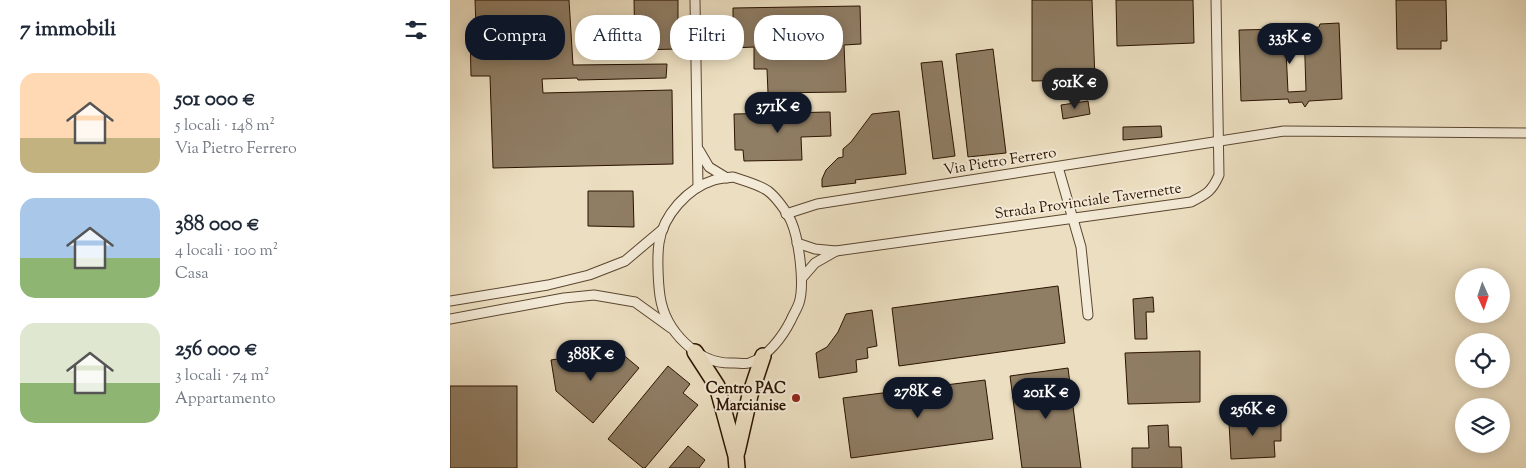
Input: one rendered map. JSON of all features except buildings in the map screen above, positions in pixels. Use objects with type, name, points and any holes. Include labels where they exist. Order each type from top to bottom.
[{"type":"highway","points":[[695,352],[717,386],[736,462]]},
{"type":"highway","points":[[736,462],[750,395],[763,356]]},
{"type":"street","points":[[695,0],[698,187]]},
{"type":"street","name":"Strada Provinciale Tavernette","points":[[797,243],[815,249],[836,251],[1191,202],[1202,196],[1213,188],[1219,175],[1216,0]]},
{"type":"street","name":"Via Pietro Ferrero","points":[[786,214],[817,204],[1284,131],[1526,133]]},
{"type":"street","points":[[697,147],[709,167],[727,178]]},
{"type":"street","points":[[1058,167],[1081,247],[1088,316]]},
{"type":"street","points":[[450,319],[564,298],[594,295],[635,302],[673,329],[695,352],[708,359],[722,364],[749,363],[763,356],[788,326],[799,304],[802,278],[797,243],[791,221],[768,192],[751,182],[733,177],[715,179],[698,187],[686,196],[670,215],[659,242],[660,297],[673,329]]},
{"type":"street","points":[[450,301],[548,286],[589,275],[625,261],[664,229]]},
{"type":"street","name":"Strada Provinciale Tavernette","points":[[802,278],[815,263],[836,251]]},
{"type":"place","name":"Centro PAC Marcianise","points":[[796,398]]}]
